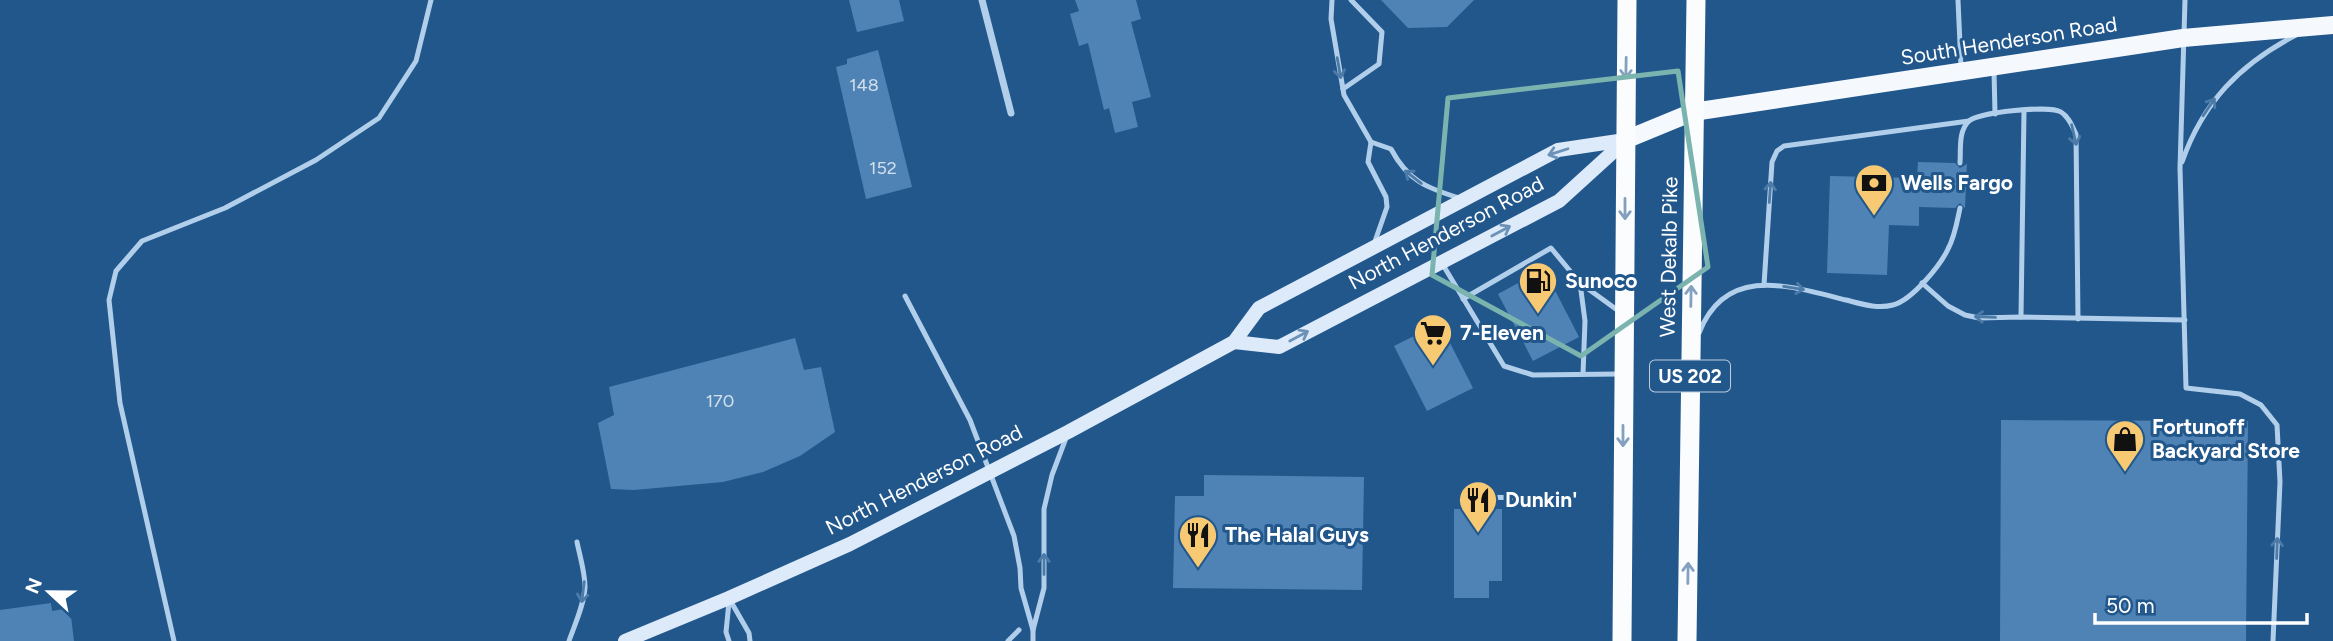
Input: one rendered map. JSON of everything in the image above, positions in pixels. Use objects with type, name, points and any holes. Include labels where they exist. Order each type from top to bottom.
[{"type":"highway","name":"West Dekalb Pike","points":[[1622,641],[1627,0]]},
{"type":"highway","name":"West Dekalb Pike","points":[[1687,641],[1696,0]]},
{"type":"main road","name":"South Henderson Road","points":[[1693,112],[2183,38],[2333,25]]},
{"type":"main road","name":"North Henderson Road","points":[[625,641],[850,544],[1068,432],[1234,342],[1259,308],[1558,150],[1625,141],[1693,112]]},
{"type":"main road","name":"North Henderson Road","points":[[1234,342],[1279,346],[1559,201],[1625,141]]},
{"type":"street","points":[[982,0],[1011,113]]},
{"type":"lane","points":[[174,641],[120,403],[109,300],[116,271],[142,241],[225,208],[316,160],[379,118],[416,61],[431,0]]},
{"type":"lane","points":[[1332,0],[1331,19],[1344,95],[1371,142],[1368,162],[1383,188],[1387,207],[1373,248]]},
{"type":"lane","points":[[1343,89],[1378,64],[1382,32],[1350,0]]},
{"type":"lane","points":[[1958,0],[1961,72]]},
{"type":"lane","points":[[2185,0],[2180,169],[2186,388],[2241,394],[2261,405],[2277,425],[2280,482],[2273,641]]},
{"type":"lane","points":[[2180,169],[2191,136],[2225,85],[2275,46],[2312,27]]},
{"type":"lane","points":[[1994,66],[1995,114]]},
{"type":"lane","points":[[1764,285],[1772,162],[1777,151],[1784,146],[1969,121],[1982,115],[2059,110],[2069,120],[2076,134],[2078,319]]},
{"type":"lane","points":[[2021,317],[2024,111]]},
{"type":"lane","points":[[1960,163],[1962,133],[1969,121]]},
{"type":"lane","points":[[1371,142],[1391,149],[1399,164],[1416,180],[1465,200]]},
{"type":"lane","points":[[1690,356],[1714,306],[1731,293],[1751,285],[1793,287],[1874,306],[1895,304],[1913,292],[1938,265],[1955,233],[1960,208]]},
{"type":"lane","points":[[1464,299],[1551,248],[1580,283],[1624,315]]},
{"type":"lane","points":[[1441,262],[1504,366],[1533,375],[1623,374]]},
{"type":"lane","points":[[1580,283],[1585,321],[1583,374]]},
{"type":"lane","points":[[1922,283],[1948,306],[1965,315],[1979,318],[2185,320]]},
{"type":"lane","points":[[905,296],[970,420],[1018,551],[1021,588],[1033,630]]},
{"type":"lane","points":[[1033,641],[1033,630],[1044,588],[1043,525],[1046,501],[1052,475],[1068,432]]},
{"type":"lane","points":[[1463,497],[1556,498]]},
{"type":"lane","points":[[569,641],[585,586],[577,542]]},
{"type":"lane","points":[[729,598],[726,632],[729,641]]},
{"type":"lane","points":[[729,598],[749,633],[750,641]]},
{"type":"lane","points":[[1009,641],[1019,630]]},
{"type":"highlighted area","points":[[1678,71],[1708,267],[1581,356],[1432,275],[1448,98]]},
{"type":"building","points":[[849,0],[899,0],[904,21],[857,32]]},
{"type":"building","points":[[1075,0],[1136,0],[1141,19],[1131,22],[1151,97],[1132,102],[1138,127],[1115,133],[1109,108],[1104,110],[1088,43],[1079,46],[1070,14],[1079,11]]},
{"type":"building","points":[[1381,0],[1474,0],[1447,27],[1408,28]]},
{"type":"building","points":[[878,50],[912,187],[866,199],[836,67],[847,64],[847,59]]},
{"type":"building","name":"Wells Fargo","points":[[1918,162],[1955,163],[1960,168],[1967,164],[1965,208],[1960,203],[1955,208],[1919,207],[1919,226],[1889,225],[1887,275],[1827,273],[1830,176],[1917,178]]},
{"type":"building","name":"Sunoco","points":[[1544,269],[1579,337],[1533,361],[1498,294]]},
{"type":"building","name":"7-Eleven","points":[[1436,325],[1441,336],[1445,333],[1473,388],[1427,411],[1394,346]]},
{"type":"building","points":[[795,338],[804,370],[821,367],[835,432],[800,456],[763,472],[723,482],[634,490],[611,489],[598,423],[614,415],[609,387]]},
{"type":"building","points":[[2001,420],[2248,421],[2246,641],[2000,641]]},
{"type":"building","points":[[1204,475],[1364,477],[1362,590],[1173,588],[1175,496],[1204,496]]},
{"type":"building","name":"Dunkin'","points":[[1454,509],[1502,509],[1502,581],[1489,581],[1489,598],[1454,598]]},
{"type":"building","points":[[51,603],[52,611],[70,608],[74,641],[0,641],[0,610]]},
{"type":"place","name":"Wells Fargo","points":[[1874,217]]},
{"type":"place","name":"Sunoco","points":[[1538,315]]},
{"type":"place","name":"7-Eleven","points":[[1433,367]]},
{"type":"place","name":"Fortunoff Backyard Store","points":[[2125,473]]},
{"type":"place","name":"Dunkin'","points":[[1478,534]]},
{"type":"place","name":"The Halal Guys","points":[[1198,569]]}]
